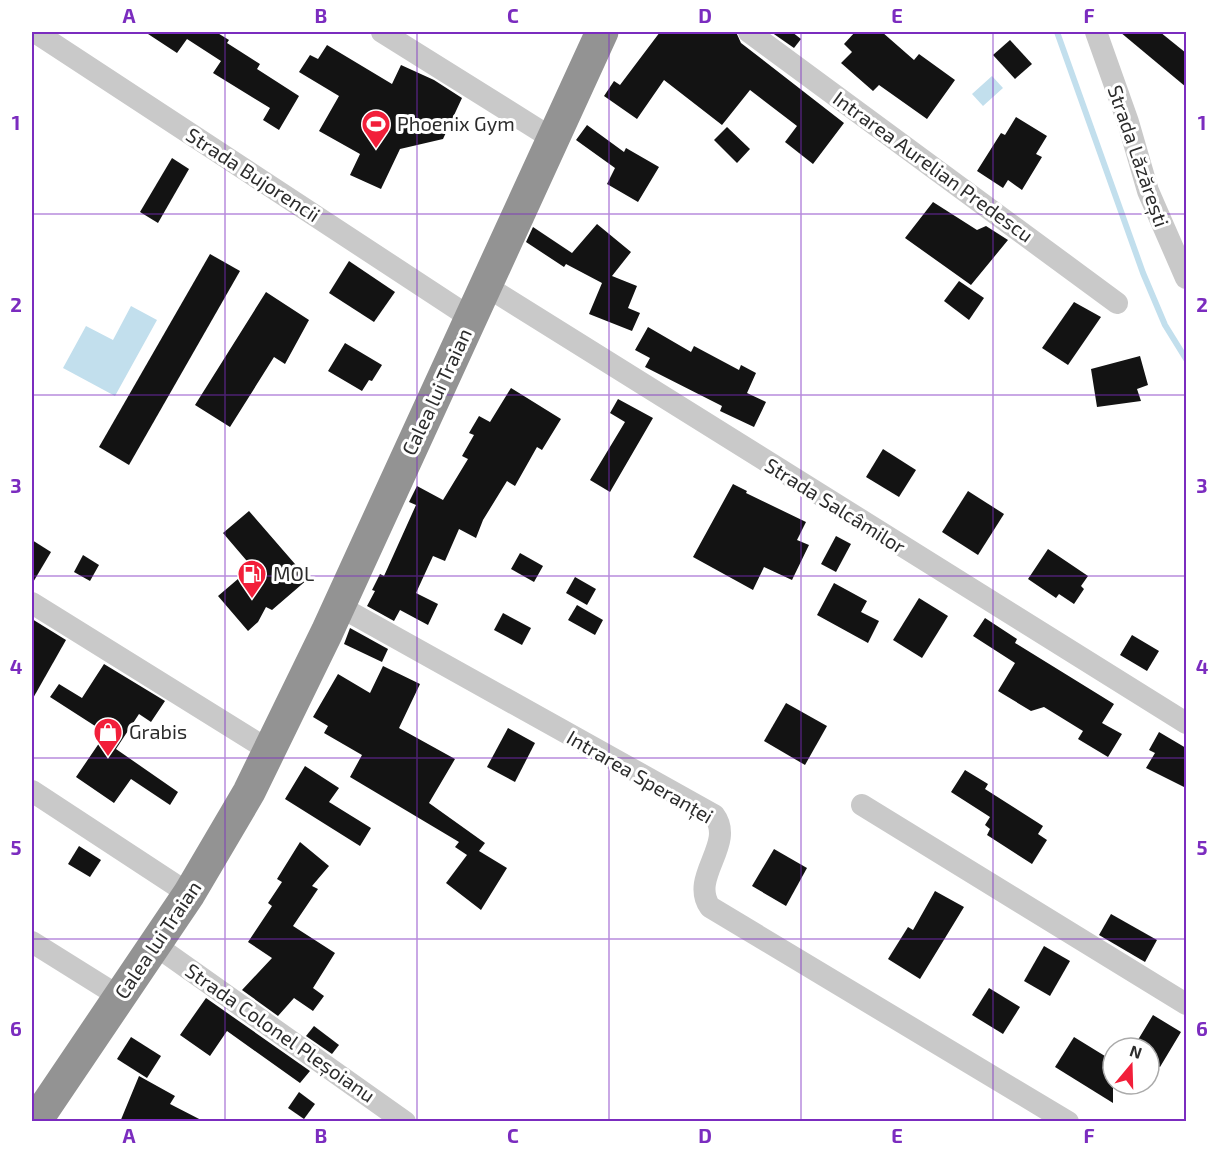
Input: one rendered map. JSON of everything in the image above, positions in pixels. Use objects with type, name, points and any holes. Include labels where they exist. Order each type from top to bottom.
[{"type":"highway","name":"Calea lui Traian","points":[[35,1122],[189,894],[232,824],[270,751],[339,606],[602,32]]},
{"type":"street","name":"Strada Bujorencii","points":[[35,32],[471,318]]},
{"type":"street","points":[[382,32],[553,139]]},
{"type":"street","name":"Intrarea Aurelian Predescu","points":[[748,32],[1117,303]]},
{"type":"street","name":"Strada Lăzărești","points":[[1096,32],[1128,122],[1148,191],[1186,278]]},
{"type":"street","name":"Strada Salcâmilor","points":[[486,286],[1186,723]]},
{"type":"street","points":[[32,603],[270,751]]},
{"type":"street","name":"Intrarea Speranței","points":[[339,606],[714,815],[720,823],[721,834],[703,885],[704,898],[710,907],[1068,1122]]},
{"type":"street","points":[[32,792],[189,894]]},
{"type":"street","points":[[862,805],[1186,1004]]},
{"type":"street","points":[[32,942],[120,997]]},
{"type":"street","name":"Strada Colonel Pleșoianu","points":[[155,945],[405,1122]]},
{"type":"water","points":[[992,76],[1003,88],[983,106],[972,94]]},
{"type":"water","points":[[131,306],[157,320],[115,396],[63,368],[86,326],[113,340]]},
{"type":"building","points":[[145,32],[216,32],[229,40],[227,43],[260,64],[257,69],[299,96],[279,130],[263,120],[270,108],[213,73],[221,61],[187,39],[177,53]]},
{"type":"building","points":[[660,32],[736,32],[741,43],[844,123],[813,164],[785,142],[797,126],[750,90],[722,125],[664,80],[637,119],[604,96],[614,81],[620,85]]},
{"type":"building","points":[[771,32],[792,32],[801,39],[794,48]]},
{"type":"building","points":[[855,32],[882,32],[914,60],[919,54],[955,80],[927,119],[879,85],[873,91],[841,63],[852,52],[844,44]]},
{"type":"building","points":[[1120,32],[1160,32],[1186,53],[1186,87]]},
{"type":"building","points":[[1010,40],[1032,64],[1015,79],[993,55]]},
{"type":"building","points":[[327,45],[392,84],[401,65],[434,80],[462,98],[443,139],[400,149],[381,189],[350,175],[360,154],[319,131],[339,96],[299,72],[310,55],[318,59]]},
{"type":"building","points":[[1016,117],[1047,136],[1036,154],[1042,157],[1022,190],[1008,180],[1003,188],[977,171],[1001,133],[1005,135]]},
{"type":"building","points":[[587,125],[624,152],[626,148],[659,167],[638,202],[607,184],[615,168],[576,140]]},
{"type":"building","points":[[727,127],[750,149],[737,163],[714,140]]},
{"type":"building","points":[[172,158],[189,169],[158,223],[140,212]]},
{"type":"building","points":[[933,202],[977,230],[986,226],[1008,240],[971,285],[905,238]]},
{"type":"building","points":[[597,224],[631,252],[612,276],[637,286],[628,308],[640,313],[632,331],[589,314],[602,283],[566,264],[564,267],[526,242],[533,227],[572,253]]},
{"type":"building","points":[[210,254],[240,271],[129,465],[99,447]]},
{"type":"building","points":[[349,261],[395,292],[374,322],[329,293]]},
{"type":"building","points":[[959,281],[984,298],[969,320],[944,301]]},
{"type":"building","points":[[266,292],[309,320],[285,364],[274,357],[230,427],[195,405]]},
{"type":"building","points":[[1074,302],[1101,317],[1068,365],[1042,348]]},
{"type":"building","points":[[648,327],[691,352],[694,346],[739,370],[741,365],[756,373],[747,393],[766,402],[754,427],[720,411],[722,406],[645,367],[650,358],[635,350]]},
{"type":"building","points":[[345,343],[382,365],[372,381],[369,380],[362,391],[328,371]]},
{"type":"building","points":[[1140,356],[1148,385],[1137,389],[1141,401],[1097,407],[1091,369]]},
{"type":"building","points":[[511,388],[561,419],[542,450],[537,447],[515,486],[507,481],[483,520],[476,538],[459,529],[445,561],[433,556],[416,593],[438,604],[428,625],[400,610],[394,621],[367,606],[375,591],[372,590],[380,574],[384,576],[416,505],[409,502],[417,486],[443,500],[468,459],[462,456],[474,435],[469,433],[479,416],[490,422]]},
{"type":"building","points":[[618,399],[653,418],[610,492],[590,480],[625,422],[610,413]]},
{"type":"building","points":[[883,449],[916,470],[899,497],[866,477]]},
{"type":"building","points":[[733,484],[747,491],[746,493],[806,522],[797,540],[809,545],[792,580],[764,567],[753,590],[693,557]]},
{"type":"building","points":[[968,491],[1004,514],[978,555],[942,532]]},
{"type":"building","points":[[249,511],[308,579],[272,610],[266,607],[258,622],[248,631],[218,596],[252,567],[223,533]]},
{"type":"building","points":[[836,536],[851,544],[836,572],[821,564]]},
{"type":"building","points":[[32,540],[51,552],[32,584]]},
{"type":"building","points":[[1048,549],[1088,576],[1081,586],[1084,589],[1074,604],[1059,594],[1056,598],[1028,579]]},
{"type":"building","points":[[520,553],[543,566],[534,582],[511,569]]},
{"type":"building","points":[[83,555],[99,565],[90,581],[74,572]]},
{"type":"building","points":[[575,577],[596,589],[587,605],[566,593]]},
{"type":"building","points":[[834,583],[867,601],[861,612],[879,621],[868,643],[817,615]]},
{"type":"building","points":[[919,598],[948,616],[922,658],[893,640]]},
{"type":"building","points":[[577,605],[603,620],[595,635],[568,620]]},
{"type":"building","points":[[503,613],[531,628],[522,645],[494,630]]},
{"type":"building","points":[[985,618],[1017,639],[1015,643],[1114,704],[1102,723],[1122,734],[1108,757],[1078,739],[1083,731],[1044,707],[1031,711],[998,691],[1015,663],[973,636]]},
{"type":"building","points":[[32,619],[66,640],[32,700]]},
{"type":"building","points":[[350,628],[388,649],[382,662],[344,644]]},
{"type":"building","points":[[1132,635],[1159,651],[1147,671],[1120,655]]},
{"type":"building","points":[[104,664],[165,701],[151,722],[139,714],[116,749],[178,792],[170,805],[131,779],[114,803],[76,777],[106,733],[50,697],[59,684],[82,698]]},
{"type":"building","points":[[383,666],[420,684],[399,728],[455,759],[429,803],[485,843],[479,851],[507,868],[481,910],[446,883],[467,855],[455,847],[459,842],[350,777],[362,755],[324,733],[328,726],[313,717],[338,674],[370,693]]},
{"type":"building","points":[[786,703],[827,726],[805,765],[764,741]]},
{"type":"building","points":[[508,728],[535,743],[515,782],[487,767]]},
{"type":"building","points":[[1159,732],[1186,748],[1186,788],[1146,768],[1155,753],[1149,750]]},
{"type":"building","points":[[305,766],[339,788],[329,802],[371,828],[360,846],[285,799]]},
{"type":"building","points":[[965,770],[988,784],[985,789],[1043,826],[1038,834],[1047,840],[1032,864],[987,835],[990,829],[985,825],[990,817],[951,792]]},
{"type":"building","points":[[300,842],[329,866],[312,886],[318,889],[293,926],[335,953],[313,988],[324,996],[313,1011],[294,998],[278,1016],[242,990],[272,958],[248,942],[272,906],[268,903],[282,882],[277,879]]},
{"type":"building","points":[[79,846],[101,860],[90,877],[68,864]]},
{"type":"building","points":[[774,849],[807,868],[786,906],[752,886]]},
{"type":"building","points":[[935,891],[964,907],[920,979],[888,959],[908,927],[913,930]]},
{"type":"building","points":[[1111,914],[1157,940],[1145,962],[1099,935]]},
{"type":"building","points":[[1044,946],[1070,961],[1050,996],[1024,981]]},
{"type":"building","points":[[989,988],[1020,1007],[1003,1034],[972,1015]]},
{"type":"building","points":[[206,998],[310,1071],[300,1083],[227,1031],[210,1056],[180,1035]]},
{"type":"building","points":[[1153,1015],[1181,1032],[1161,1065],[1161,1036],[1140,1036]]},
{"type":"building","points":[[314,1026],[339,1045],[332,1054],[306,1036]]},
{"type":"building","points":[[131,1037],[161,1056],[147,1078],[117,1059]]},
{"type":"building","points":[[1074,1037],[1101,1054],[1101,1096],[1055,1067]]},
{"type":"building","points":[[139,1076],[175,1096],[170,1104],[205,1122],[120,1122]]},
{"type":"building","points":[[299,1092],[315,1104],[304,1119],[288,1108]]},
{"type":"building","points":[[1102,1096],[1113,1096],[1113,1103]]},
{"type":"waterway","points":[[1057,32],[1143,273],[1165,325],[1186,359]]},
{"type":"place","name":"Phoenix Gym","points":[[376,150]]},
{"type":"place","name":"MOL","points":[[252,600]]},
{"type":"place","name":"Grabis","points":[[108,758]]}]
